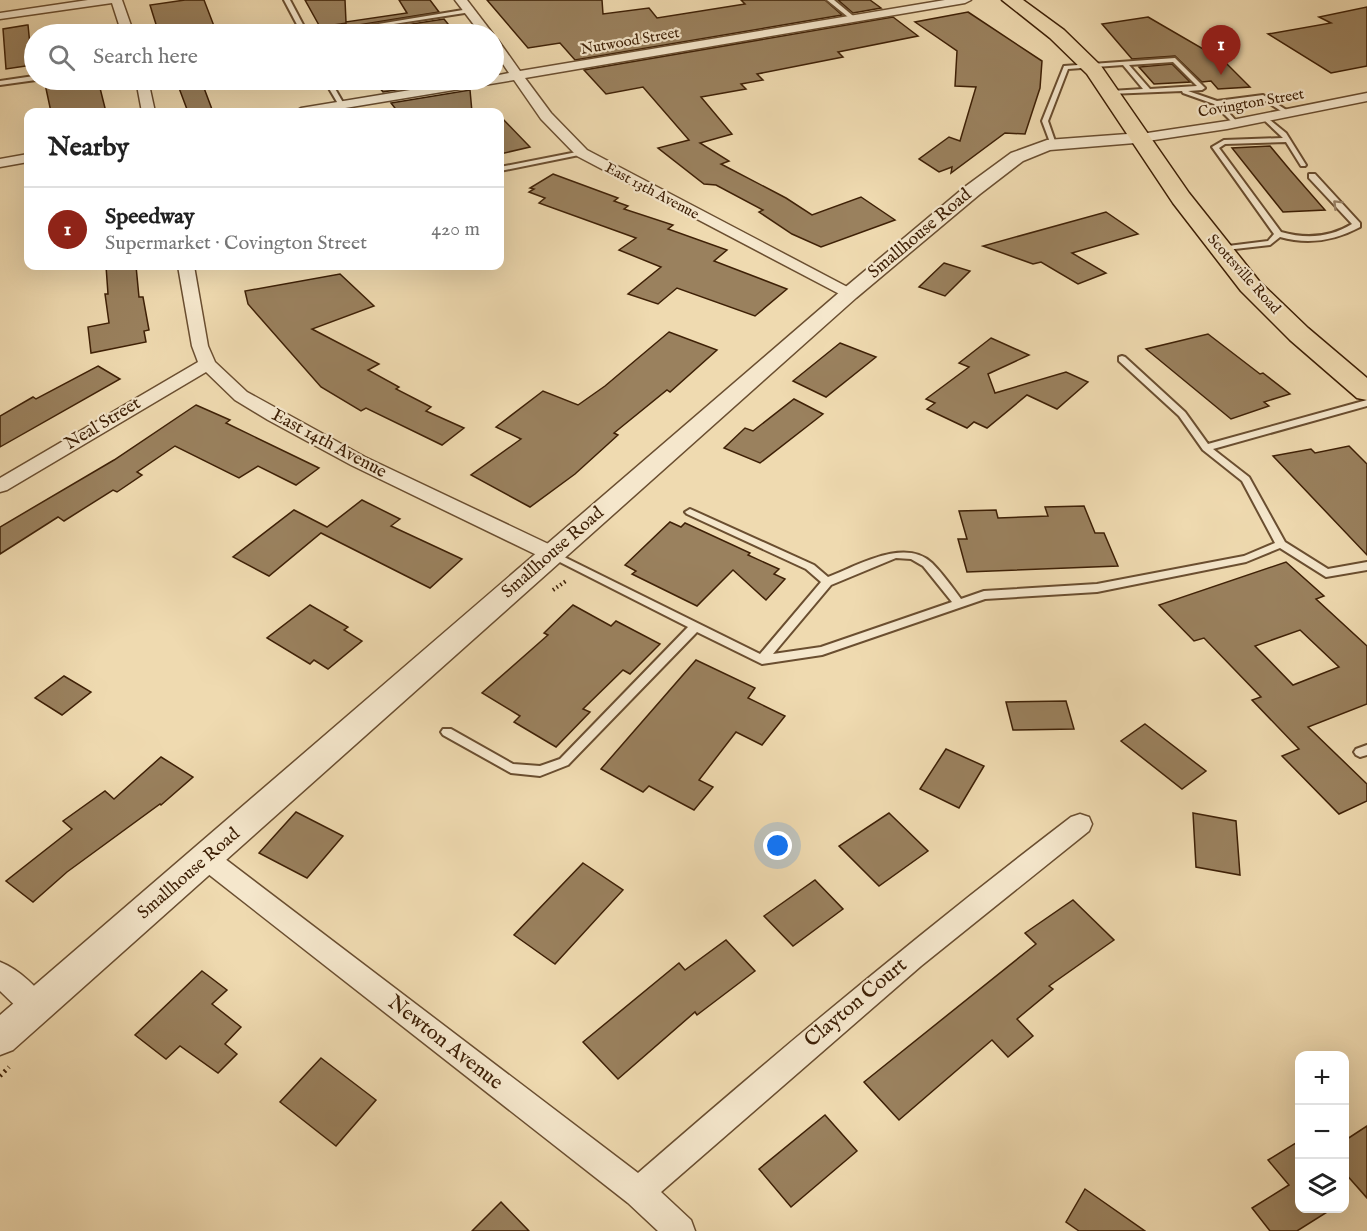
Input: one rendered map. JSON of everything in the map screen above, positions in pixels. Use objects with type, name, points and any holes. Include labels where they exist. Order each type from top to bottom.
[{"type":"main road","name":"Scottsville Road","points":[[1011,0],[1057,34],[1089,64],[1219,249],[1250,286],[1299,334],[1367,392]]},
{"type":"street","points":[[0,15],[112,0]]},
{"type":"street","points":[[116,0],[124,24]]},
{"type":"street","points":[[461,0],[480,24]]},
{"type":"street","name":"Nutwood Street","points":[[504,79],[965,0]]},
{"type":"street","name":"East 13th Avenue","points":[[504,56],[546,116],[582,153],[849,294]]},
{"type":"street","points":[[144,90],[148,108]]},
{"type":"street","name":"Nutwood Street","points":[[328,108],[436,90]]},
{"type":"street","name":"Covington Street","points":[[1141,138],[1365,100]]},
{"type":"street","name":"Smallhouse Road","points":[[0,1038],[207,859],[337,741],[849,294],[1003,167],[1032,150],[1053,144],[1141,138]]},
{"type":"street","points":[[0,163],[24,159]]},
{"type":"street","name":"East 14th Avenue","points":[[187,270],[200,346],[207,364],[241,396],[358,461],[552,554]]},
{"type":"street","name":"Neal Street","points":[[0,486],[207,364]]},
{"type":"street","name":"Clayton Court","points":[[639,1192],[850,1007],[991,891],[1080,824]]},
{"type":"street","name":"Newton Avenue","points":[[207,859],[639,1192],[680,1231]]},
{"type":"street","points":[[0,975],[36,1007]]},
{"type":"lane","points":[[287,0],[300,24]]},
{"type":"lane","points":[[830,0],[855,20]]},
{"type":"lane","points":[[386,24],[470,11]]},
{"type":"lane","points":[[1053,144],[1045,121],[1066,67],[1175,60],[1202,88],[1111,93]]},
{"type":"lane","points":[[1150,61],[1158,68]]},
{"type":"lane","points":[[1124,63],[1148,91]]},
{"type":"lane","points":[[0,83],[24,79]]},
{"type":"lane","points":[[1172,83],[1179,90],[1216,103],[1263,97],[1288,113]]},
{"type":"lane","points":[[333,90],[342,106]]},
{"type":"lane","points":[[1216,103],[1235,123]]},
{"type":"lane","points":[[1265,118],[1284,134],[1303,165]]},
{"type":"lane","points":[[1288,140],[1224,142],[1215,147],[1278,234],[1293,239],[1312,240],[1337,236],[1357,225],[1312,176]]},
{"type":"lane","points":[[504,168],[582,153]]},
{"type":"lane","points":[[1219,249],[1270,243],[1278,234]]},
{"type":"lane","points":[[1122,359],[1182,414],[1206,448],[1246,479],[1281,544],[1326,573],[1367,566]]},
{"type":"lane","points":[[1206,448],[1367,403]]},
{"type":"lane","points":[[690,512],[810,567],[827,582]]},
{"type":"lane","points":[[552,554],[762,660],[822,651],[984,595],[1097,588],[1246,559],[1281,544]]},
{"type":"lane","points":[[762,660],[827,582],[895,555],[913,556],[927,564],[959,603]]},
{"type":"lane","points":[[447,732],[511,768],[540,771],[564,762],[694,627]]},
{"type":"building","points":[[204,0],[213,24],[156,24],[150,5]]},
{"type":"building","points":[[305,0],[345,0],[346,22],[407,13],[399,0],[430,0],[439,12],[365,24],[318,24]]},
{"type":"building","points":[[487,0],[602,0],[603,14],[649,8],[657,18],[745,4],[741,0],[825,0],[842,15],[575,60],[560,43],[528,48]]},
{"type":"building","points":[[838,0],[870,0],[881,8],[853,13]]},
{"type":"building","points":[[1367,7],[1367,66],[1331,73],[1268,34],[1331,23],[1319,17]]},
{"type":"building","points":[[968,12],[1042,61],[1040,88],[1025,134],[1005,133],[951,173],[952,167],[939,172],[919,159],[949,137],[960,141],[976,87],[955,86],[957,51],[915,22]]},
{"type":"building","points":[[893,17],[918,36],[838,52],[843,57],[757,74],[763,80],[741,84],[746,89],[701,97],[732,134],[700,143],[729,161],[721,164],[786,198],[812,215],[861,197],[895,220],[821,247],[792,234],[759,212],[763,210],[716,185],[704,184],[658,148],[689,140],[643,87],[606,94],[584,70]]},
{"type":"building","points":[[1148,17],[1224,61],[1250,87],[1218,89],[1211,81],[1202,82],[1175,56],[1132,59],[1102,24]]},
{"type":"building","points":[[444,19],[448,24],[412,24]]},
{"type":"building","points":[[24,26],[24,66],[6,69],[3,29]]},
{"type":"building","points":[[1172,64],[1190,82],[1154,84],[1139,67]]},
{"type":"building","points":[[46,90],[100,90],[105,108],[50,108]]},
{"type":"building","points":[[180,90],[205,90],[212,108],[186,108]]},
{"type":"building","points":[[470,90],[472,108],[395,108],[391,103]]},
{"type":"building","points":[[504,120],[530,147],[504,153]]},
{"type":"building","points":[[1270,146],[1325,210],[1283,212],[1232,148]]},
{"type":"building","points":[[553,174],[618,198],[614,201],[628,206],[624,209],[673,225],[668,229],[727,250],[714,261],[787,289],[755,316],[677,288],[658,304],[628,294],[661,267],[619,250],[636,238],[539,203],[545,198],[529,192],[534,189],[530,188]]},
{"type":"building","points":[[1106,212],[1138,234],[1072,253],[1106,273],[1078,284],[1041,262],[1033,264],[983,246]]},
{"type":"building","points":[[944,263],[970,271],[945,296],[919,287]]},
{"type":"building","points":[[106,270],[136,270],[139,297],[143,297],[149,330],[144,331],[146,342],[91,353],[88,327],[109,323],[105,294],[108,294]]},
{"type":"building","points":[[340,274],[374,306],[312,329],[379,364],[368,370],[399,387],[396,389],[431,407],[426,411],[464,428],[442,445],[366,408],[361,411],[321,387],[248,304],[245,291]]},
{"type":"building","points":[[669,332],[717,350],[670,392],[667,390],[614,433],[618,435],[575,474],[530,507],[471,475],[521,439],[496,427],[543,391],[578,405],[605,386]]},
{"type":"building","points":[[1208,334],[1290,394],[1264,402],[1269,406],[1231,419],[1146,349]]},
{"type":"building","points":[[991,338],[1029,355],[988,374],[995,393],[1066,372],[1088,382],[1057,409],[1027,395],[987,428],[974,422],[967,428],[927,409],[935,403],[926,399],[969,367],[959,363]]},
{"type":"building","points":[[840,343],[876,357],[826,397],[793,381]]},
{"type":"building","points":[[98,366],[120,379],[0,447],[0,416],[33,397],[36,399]]},
{"type":"building","points":[[794,399],[823,414],[760,463],[724,448],[745,428],[753,431]]},
{"type":"building","points":[[196,405],[230,420],[226,423],[319,468],[296,485],[258,466],[239,478],[175,446],[137,472],[142,475],[117,492],[113,490],[64,521],[58,517],[0,554],[0,527],[114,460]]},
{"type":"building","points":[[1349,446],[1367,464],[1367,555],[1273,456],[1311,449],[1315,453]]},
{"type":"building","points":[[362,500],[400,519],[391,526],[462,559],[430,588],[321,533],[269,576],[233,557],[294,510],[327,527]]},
{"type":"building","points":[[1084,506],[1095,533],[1104,533],[1118,566],[967,572],[958,539],[967,539],[959,511],[996,510],[998,518],[1048,516],[1045,507]]},
{"type":"building","points":[[670,522],[681,527],[685,523],[750,553],[748,555],[779,569],[774,574],[785,579],[766,600],[733,570],[697,606],[632,574],[636,571],[625,565]]},
{"type":"building","points":[[1286,562],[1324,596],[1316,599],[1367,646],[1367,704],[1308,727],[1367,784],[1367,801],[1339,814],[1282,756],[1299,749],[1252,700],[1261,697],[1204,638],[1194,641],[1159,605]],"holes":[[[1300,630],[1339,667],[1293,685],[1255,646]]]},
{"type":"building","points":[[310,605],[348,627],[344,630],[362,641],[328,669],[314,660],[310,664],[267,638]]},
{"type":"building","points":[[573,605],[611,626],[616,621],[660,644],[630,674],[623,670],[583,709],[590,712],[556,747],[514,722],[520,716],[482,693],[548,635],[544,633]]},
{"type":"building","points":[[696,660],[755,688],[748,698],[785,716],[762,745],[736,732],[699,780],[713,787],[694,810],[649,786],[643,792],[601,769]]},
{"type":"building","points":[[64,676],[91,692],[62,715],[35,698]]},
{"type":"building","points":[[1066,701],[1074,729],[1013,730],[1006,702]]},
{"type":"building","points":[[1145,724],[1206,771],[1182,789],[1121,741]]},
{"type":"building","points":[[946,749],[984,766],[959,808],[920,789]]},
{"type":"building","points":[[161,757],[193,777],[161,805],[67,872],[33,902],[6,881],[72,829],[63,821],[105,791],[114,799]]},
{"type":"building","points":[[296,812],[343,836],[307,878],[259,853]]},
{"type":"building","points":[[889,813],[928,851],[879,886],[839,846]]},
{"type":"building","points":[[1193,813],[1236,821],[1240,875],[1196,867]]},
{"type":"building","points":[[583,863],[623,890],[555,964],[514,935]]},
{"type":"building","points":[[815,880],[843,909],[793,946],[764,916]]},
{"type":"building","points":[[1073,900],[1114,940],[1049,986],[1053,989],[1017,1019],[1033,1036],[1008,1057],[992,1040],[899,1120],[864,1082],[1036,944],[1025,933]]},
{"type":"building","points":[[726,940],[755,971],[697,1015],[695,1012],[618,1079],[583,1042],[679,963],[685,970]]},
{"type":"building","points":[[202,971],[227,990],[212,1004],[241,1027],[225,1044],[237,1054],[218,1073],[180,1046],[166,1059],[135,1035]]},
{"type":"building","points":[[321,1058],[376,1100],[336,1146],[280,1102]]},
{"type":"building","points":[[825,1115],[857,1151],[791,1207],[759,1169]]},
{"type":"building","points":[[1367,1126],[1367,1198],[1349,1178],[1349,1138]]},
{"type":"building","points":[[1295,1143],[1295,1213],[1326,1213],[1297,1231],[1270,1231],[1252,1208],[1289,1185],[1268,1160]]},
{"type":"building","points":[[1085,1189],[1145,1231],[1079,1231],[1066,1222]]},
{"type":"building","points":[[501,1202],[529,1231],[472,1231]]},
{"type":"place","name":"Speedway","points":[[1221,75]]}]
